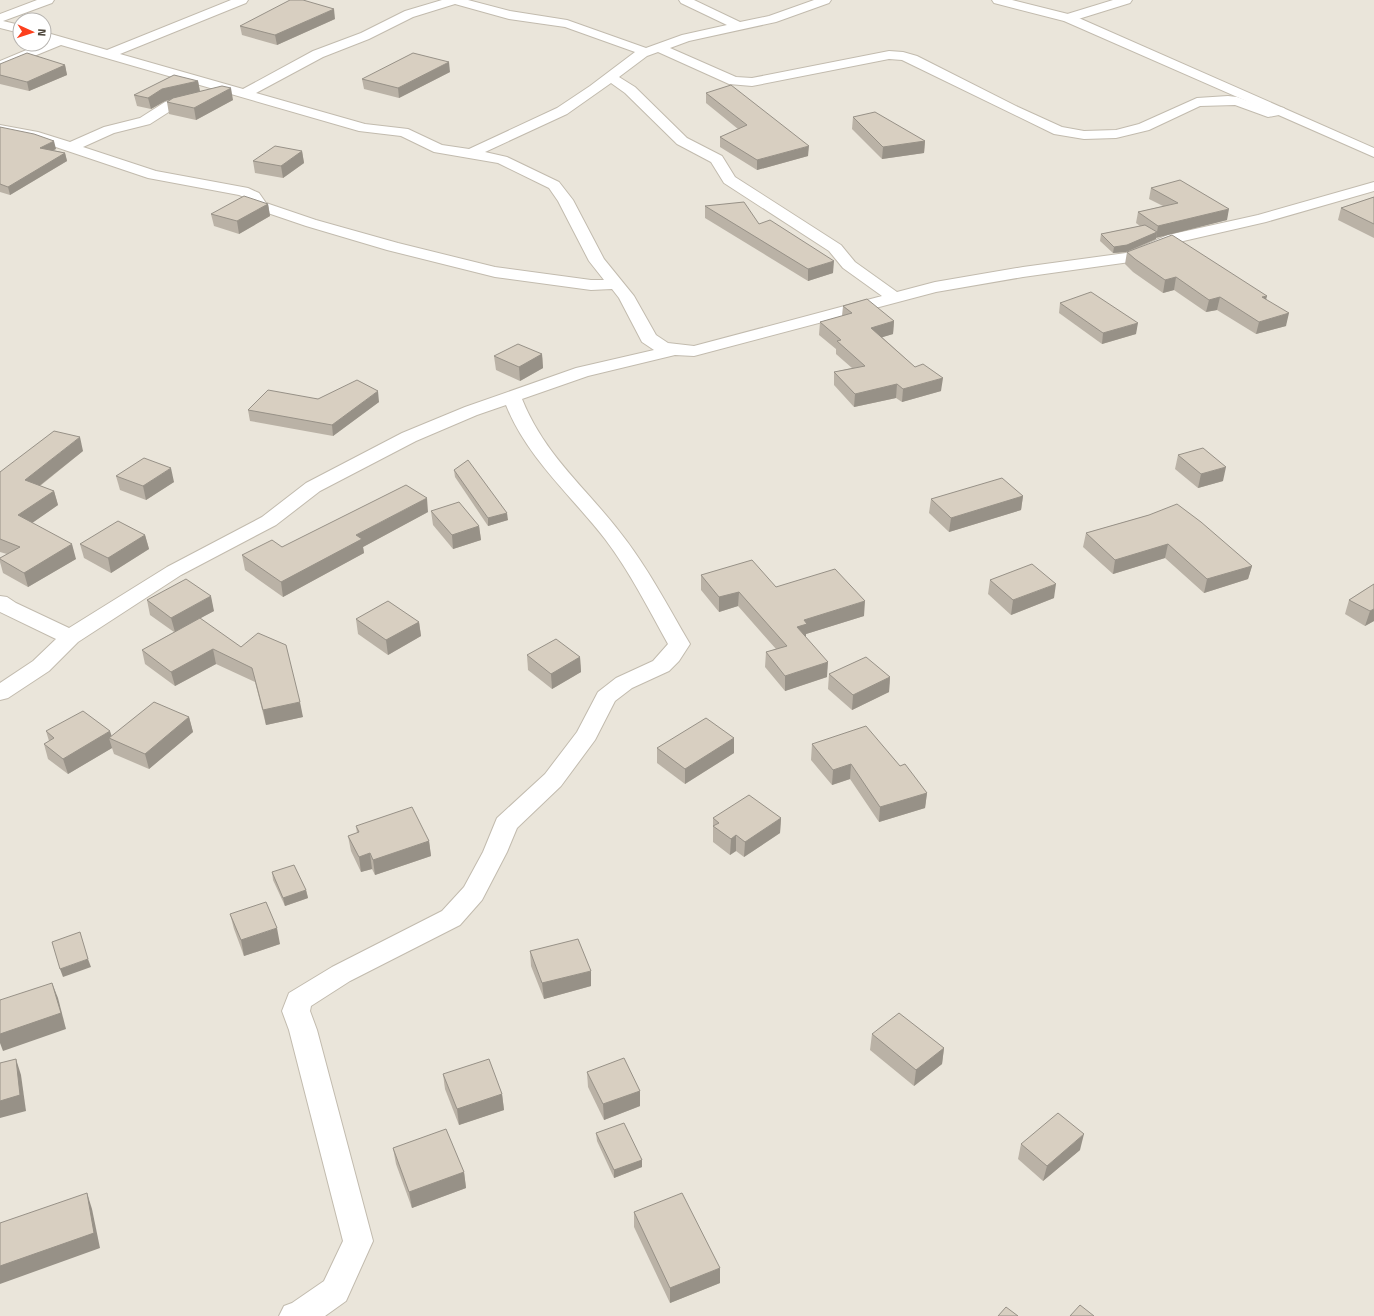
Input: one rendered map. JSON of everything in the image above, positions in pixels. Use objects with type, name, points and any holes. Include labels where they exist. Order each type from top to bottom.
[{"type":"street","points":[[0,18],[48,0]]},
{"type":"street","points":[[109,54],[242,0]]},
{"type":"street","points":[[70,147],[109,130],[145,121],[170,105],[239,91],[318,54],[365,36],[409,14],[455,0],[509,15],[567,24],[651,49],[734,81],[747,82],[823,69],[889,55],[903,56],[1059,131],[1084,135],[1116,134],[1144,127],[1197,102],[1218,100],[1232,101],[1268,113],[1279,111]]},
{"type":"street","points":[[686,0],[740,27]]},
{"type":"street","points":[[472,153],[562,111],[651,49],[686,38],[772,19],[825,0]]},
{"type":"street","points":[[998,0],[1068,18],[1374,153]]},
{"type":"street","points":[[1068,18],[1126,0]]},
{"type":"street","points":[[0,24],[12,27]]},
{"type":"street","points":[[52,38],[364,128],[412,135],[439,149],[472,153],[502,160],[554,185],[565,200],[597,261],[626,296],[645,329],[648,338],[662,347],[675,350],[694,351],[935,287],[1023,272],[1130,257],[1174,238],[1260,218],[1374,186]]},
{"type":"street","points":[[0,66],[60,41]]},
{"type":"street","points":[[611,77],[630,90],[682,141],[717,159],[729,180],[835,248],[849,265],[895,298]]},
{"type":"street","points":[[0,129],[27,134],[153,175],[243,191],[254,196],[262,206],[311,223],[393,247],[495,272],[591,285],[616,284]]},
{"type":"street","points":[[0,693],[41,666],[70,637],[174,571],[269,521],[313,487],[409,437],[471,411],[582,372],[675,350]]},
{"type":"street","points":[[295,1316],[303,1313],[335,1291],[358,1241],[303,1030],[296,1011],[300,1000],[342,974],[451,918],[473,893],[495,852],[506,824],[553,780],[587,735],[606,698],[624,683],[661,666],[680,644],[625,552],[531,438],[516,410],[512,396]]},
{"type":"street","points":[[0,602],[8,608],[70,637]]},
{"type":"shaded area","points":[[0,0],[1374,0],[1374,1316],[0,1316]]},
{"type":"building","points":[[290,0],[303,0],[334,9],[275,35],[240,26]]},
{"type":"building","points":[[27,53],[65,65],[27,82],[0,75],[0,64]]},
{"type":"building","points":[[413,53],[449,62],[398,88],[362,79]]},
{"type":"building","points":[[174,75],[198,81],[162,89],[148,98],[134,95]]},
{"type":"building","points":[[731,85],[809,146],[757,160],[720,137],[747,125],[706,93]]},
{"type":"building","points":[[222,86],[231,88],[194,108],[167,102],[173,98]]},
{"type":"building","points":[[875,112],[925,141],[883,147],[853,117]]},
{"type":"building","points":[[0,127],[34,134],[54,141],[40,148],[65,153],[8,187],[0,184]]},
{"type":"building","points":[[275,146],[302,151],[281,166],[253,161]]},
{"type":"building","points":[[1180,180],[1229,209],[1158,226],[1138,212],[1178,203],[1151,188]]},
{"type":"building","points":[[244,196],[268,204],[237,221],[211,214]]},
{"type":"building","points":[[1374,197],[1374,224],[1341,208]]},
{"type":"building","points":[[744,202],[759,224],[770,220],[834,261],[808,269],[705,206]]},
{"type":"building","points":[[1145,225],[1157,232],[1127,245],[1114,247],[1101,234]]},
{"type":"building","points":[[1172,235],[1267,296],[1262,297],[1289,313],[1259,322],[1220,297],[1209,300],[1176,277],[1165,280],[1127,252]]},
{"type":"building","points":[[1091,292],[1138,323],[1103,333],[1060,303]]},
{"type":"building","points":[[867,299],[894,321],[871,328],[915,367],[923,364],[943,378],[903,389],[897,384],[855,394],[834,372],[865,366],[837,341],[841,340],[820,322],[852,313],[843,306]]},
{"type":"building","points":[[518,344],[542,354],[519,367],[494,356]]},
{"type":"building","points":[[357,380],[378,391],[332,425],[248,410],[268,390],[318,399]]},
{"type":"building","points":[[54,431],[80,437],[25,480],[54,491],[18,515],[72,544],[24,573],[0,559],[20,547],[0,539],[0,472]]},
{"type":"building","points":[[1203,448],[1226,467],[1201,474],[1178,455]]},
{"type":"building","points":[[144,458],[171,468],[143,486],[116,476]]},
{"type":"building","points":[[468,460],[507,513],[488,518],[454,470]]},
{"type":"building","points":[[1002,478],[1023,496],[951,518],[931,499]]},
{"type":"building","points":[[406,485],[427,498],[356,535],[362,539],[281,582],[242,555],[272,540],[282,547]]},
{"type":"building","points":[[459,502],[479,526],[452,535],[431,511]]},
{"type":"building","points":[[1177,504],[1201,522],[1252,566],[1207,579],[1168,544],[1115,560],[1086,533],[1149,515]]},
{"type":"building","points":[[118,521],[145,535],[108,558],[80,544]]},
{"type":"building","points":[[752,560],[776,587],[835,569],[865,601],[804,620],[807,624],[797,627],[828,662],[785,676],[766,652],[787,646],[739,592],[719,597],[701,575]]},
{"type":"building","points":[[1032,564],[1056,584],[1013,600],[990,580]]},
{"type":"building","points":[[186,579],[211,596],[171,618],[147,600]]},
{"type":"building","points":[[1374,584],[1374,609],[1370,611],[1349,600]]},
{"type":"building","points":[[388,601],[419,622],[386,640],[356,619]]},
{"type":"building","points":[[200,618],[241,647],[258,633],[286,645],[300,702],[263,710],[252,668],[213,649],[171,672],[142,650]]},
{"type":"building","points":[[556,639],[580,657],[551,674],[527,655]]},
{"type":"building","points":[[866,657],[890,677],[853,695],[829,674]]},
{"type":"building","points":[[154,702],[189,717],[145,754],[109,738]]},
{"type":"building","points":[[83,711],[110,731],[63,759],[44,744],[54,738],[46,731]]},
{"type":"building","points":[[706,718],[734,738],[685,769],[657,748]]},
{"type":"building","points":[[866,726],[900,766],[905,764],[927,793],[880,807],[851,764],[833,770],[812,744]]},
{"type":"building","points":[[749,795],[781,818],[745,842],[736,835],[731,839],[713,826],[719,823],[713,818]]},
{"type":"building","points":[[412,807],[429,841],[373,860],[370,853],[359,857],[348,836],[359,832],[356,826]]},
{"type":"building","points":[[294,865],[306,890],[283,898],[272,872]]},
{"type":"building","points":[[266,902],[277,928],[241,940],[230,914]]},
{"type":"building","points":[[80,932],[88,959],[60,969],[52,942]]},
{"type":"building","points":[[578,939],[591,971],[542,983],[530,951]]},
{"type":"building","points":[[52,983],[61,1013],[0,1034],[0,1000]]},
{"type":"building","points":[[899,1013],[944,1048],[916,1070],[872,1034]]},
{"type":"building","points":[[624,1058],[640,1091],[603,1104],[587,1072]]},
{"type":"building","points":[[16,1059],[20,1095],[0,1101],[0,1063]]},
{"type":"building","points":[[489,1059],[502,1094],[457,1109],[443,1074]]},
{"type":"building","points":[[1058,1113],[1084,1134],[1047,1166],[1021,1144]]},
{"type":"building","points":[[624,1123],[642,1160],[614,1170],[596,1133]]},
{"type":"building","points":[[446,1129],[464,1172],[409,1192],[393,1148]]},
{"type":"building","points":[[87,1193],[94,1233],[0,1266],[0,1223]]},
{"type":"building","points":[[682,1193],[720,1268],[670,1288],[634,1212]]},
{"type":"building","points":[[1080,1305],[1094,1316],[1070,1316]]},
{"type":"building","points":[[1006,1307],[1018,1316],[998,1316]]}]
